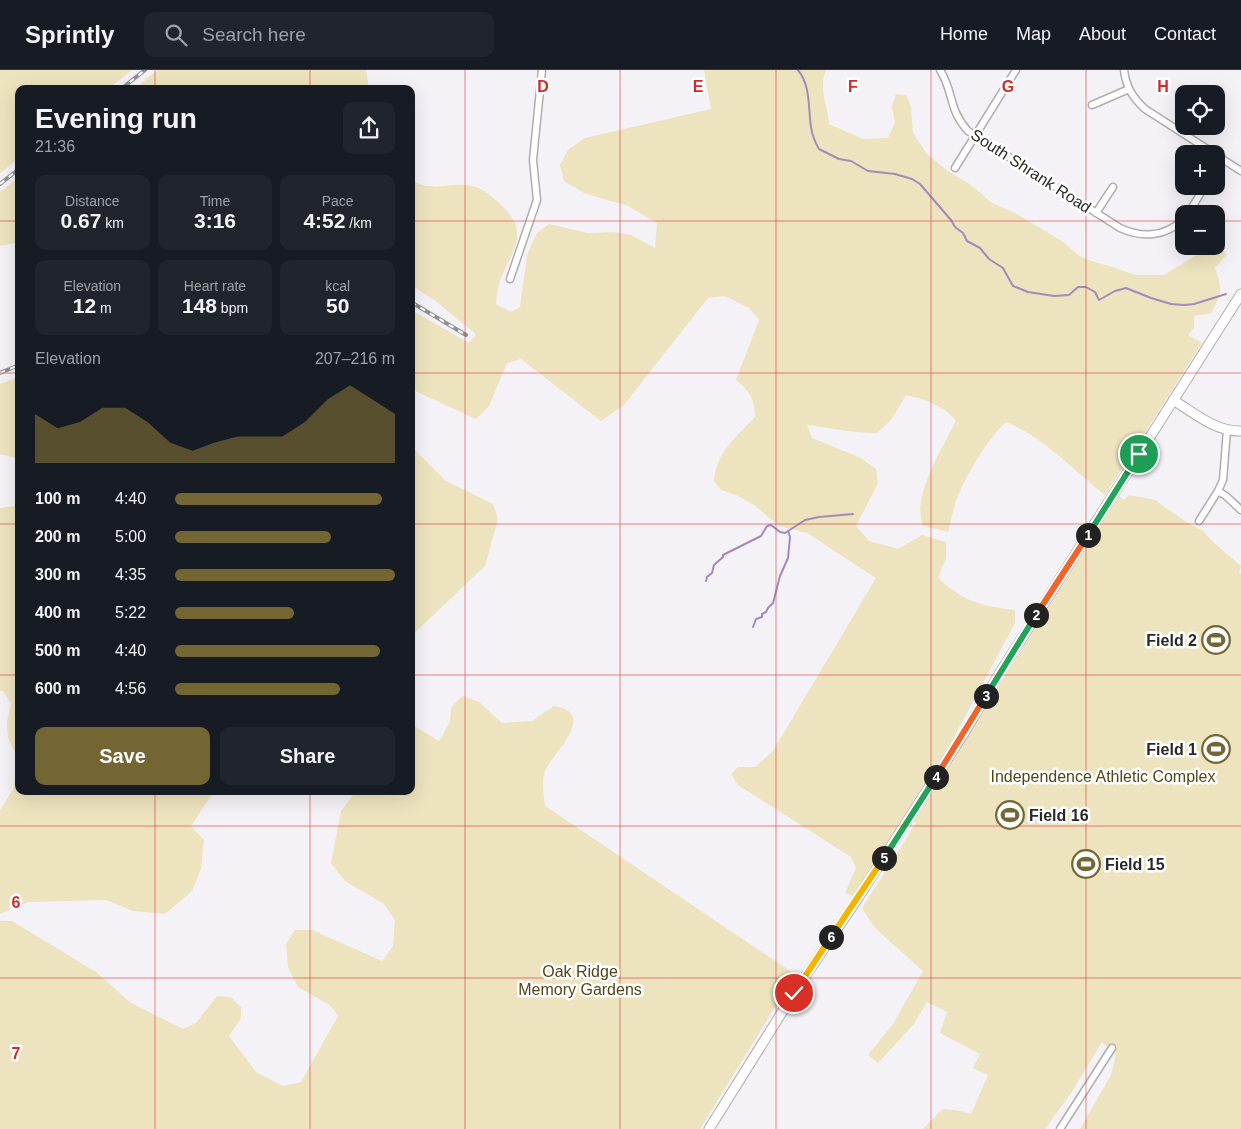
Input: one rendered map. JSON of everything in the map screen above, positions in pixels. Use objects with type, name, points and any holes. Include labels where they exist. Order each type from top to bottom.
[{"type":"street","points":[[510,279],[537,200],[533,160],[542,70]]},
{"type":"street","name":"South Shrank Road","points":[[940,70],[948,85],[956,114],[963,125],[974,135],[1127,231],[1141,235],[1156,234],[1175,225]]},
{"type":"street","points":[[954,168],[1016,70]]},
{"type":"street","points":[[1124,70],[1125,80],[1129,89],[1145,109],[1202,145]]},
{"type":"street","points":[[1092,105],[1129,89]]},
{"type":"street","points":[[1225,160],[1241,171]]},
{"type":"street","points":[[1096,213],[1112,187]]},
{"type":"street","points":[[709,1129],[794,993],[856,901],[964,733],[1001,671],[1241,294]]},
{"type":"street","points":[[1173,400],[1216,426],[1227,430],[1241,431]]},
{"type":"street","points":[[1199,521],[1223,480],[1227,430]]},
{"type":"street","points":[[1218,491],[1241,510]]},
{"type":"street","points":[[1060,1129],[1112,1048]]},
{"type":"green space","points":[[0,70],[132,70],[113,85],[15,85],[15,161],[0,173]]},
{"type":"green space","points":[[158,70],[366,70],[368,85],[139,85]]},
{"type":"green space","points":[[704,70],[826,70],[823,90],[829,124],[863,139],[888,138],[895,123],[892,106],[896,94],[906,95],[911,107],[913,133],[927,154],[948,171],[971,185],[992,203],[1017,214],[1063,242],[1080,256],[1136,275],[1164,275],[1196,255],[1225,255],[1225,253],[1226,255],[1215,268],[1220,287],[1217,301],[1211,313],[1194,316],[1194,328],[1188,335],[1202,343],[1105,495],[1046,445],[1020,428],[1006,422],[985,447],[966,479],[956,502],[948,532],[922,525],[920,509],[929,475],[956,421],[941,407],[906,395],[892,419],[877,433],[807,425],[812,438],[859,457],[876,469],[878,483],[856,526],[869,541],[898,549],[922,535],[946,542],[946,558],[938,578],[956,593],[974,602],[1015,610],[1015,623],[953,739],[855,897],[845,893],[856,868],[851,857],[738,785],[731,774],[738,767],[755,767],[773,751],[876,578],[807,533],[779,526],[754,505],[736,495],[721,490],[714,481],[719,461],[728,445],[755,417],[751,396],[736,380],[759,320],[749,308],[725,296],[708,298],[624,405],[601,421],[521,359],[507,363],[489,406],[476,419],[415,391],[415,312],[469,343],[476,334],[434,300],[415,288],[415,182],[425,186],[467,185],[477,187],[485,191],[509,213],[515,223],[516,241],[499,284],[496,304],[511,312],[520,307],[527,256],[536,234],[549,224],[588,233],[613,232],[631,235],[655,248],[657,223],[628,206],[584,193],[564,181],[560,165],[568,150],[585,138],[711,109]]},
{"type":"green space","points":[[15,180],[15,243],[0,246],[0,192]]},
{"type":"green space","points":[[15,378],[15,458],[0,454],[0,384]]},
{"type":"green space","points":[[415,450],[446,481],[493,504],[498,519],[485,566],[415,632]]},
{"type":"green space","name":"Independence Athletic Complex","points":[[1129,495],[1155,500],[1186,522],[1203,531],[1241,566],[1239,573],[1241,574],[1241,1129],[1080,1129],[1111,1075],[1116,1055],[1102,1042],[1071,1093],[1045,1129],[923,1129],[942,1109],[971,1114],[988,1075],[973,1068],[980,1054],[940,1033],[947,1012],[927,1002],[914,1024],[878,1063],[868,1055],[893,1024],[923,971],[875,928],[862,908],[916,823],[913,821],[1119,496],[1124,500]]},
{"type":"green space","points":[[15,506],[15,753],[8,737],[7,722],[11,703],[3,691],[0,691],[0,508]]},
{"type":"green space","name":"Oak Ridge Memory Gardens","points":[[463,696],[479,702],[502,723],[532,721],[554,706],[567,710],[573,717],[573,725],[545,771],[543,784],[545,806],[796,975],[700,1129],[0,1129],[0,921],[12,921],[96,972],[131,1003],[183,1029],[196,1023],[217,996],[231,997],[241,1007],[241,1018],[229,1036],[256,1072],[283,1086],[301,1082],[338,1016],[330,1005],[298,987],[288,967],[286,944],[295,930],[312,930],[382,961],[393,946],[395,920],[384,904],[345,881],[331,863],[341,811],[353,795],[415,795],[415,726],[439,741],[450,722],[451,707]]},
{"type":"green space","points":[[15,778],[15,795],[211,795],[191,826],[204,840],[201,869],[192,891],[165,914],[133,911],[106,900],[28,902],[0,914],[0,810],[14,788]]},
{"type":"waterway","points":[[798,70],[807,90],[811,130],[819,149],[839,159],[851,161],[868,171],[895,174],[912,179],[920,184],[955,227],[963,233],[967,241],[980,248],[989,259],[1003,268],[1013,286],[1028,292],[1054,296],[1069,295],[1078,287],[1086,287],[1095,292],[1099,300],[1115,291],[1126,288],[1171,304],[1184,305],[1194,304],[1226,294]]},
{"type":"waterway","points":[[706,581],[707,577],[712,573],[714,565],[723,555],[761,536],[767,526],[771,525],[780,532],[785,533],[805,520],[853,514]]},
{"type":"waterway","points":[[753,627],[756,619],[762,617],[762,614],[773,603],[780,576],[788,558],[790,537],[788,531]]},
{"type":"railway","points":[[126,85],[145,70]]},
{"type":"railway","points":[[0,184],[15,172]]},
{"type":"railway","points":[[415,304],[466,335]]},
{"type":"railway","points":[[0,373],[15,367]]},
{"type":"place","name":"Field 2","points":[[1216,640]]},
{"type":"place","name":"Field 1","points":[[1216,749]]},
{"type":"place","name":"Field 16","points":[[1010,815]]},
{"type":"place","name":"Field 15","points":[[1086,864]]},
{"type":"route","points":[[794,993],[856,901],[964,733],[1001,671],[1139,454]]}]
